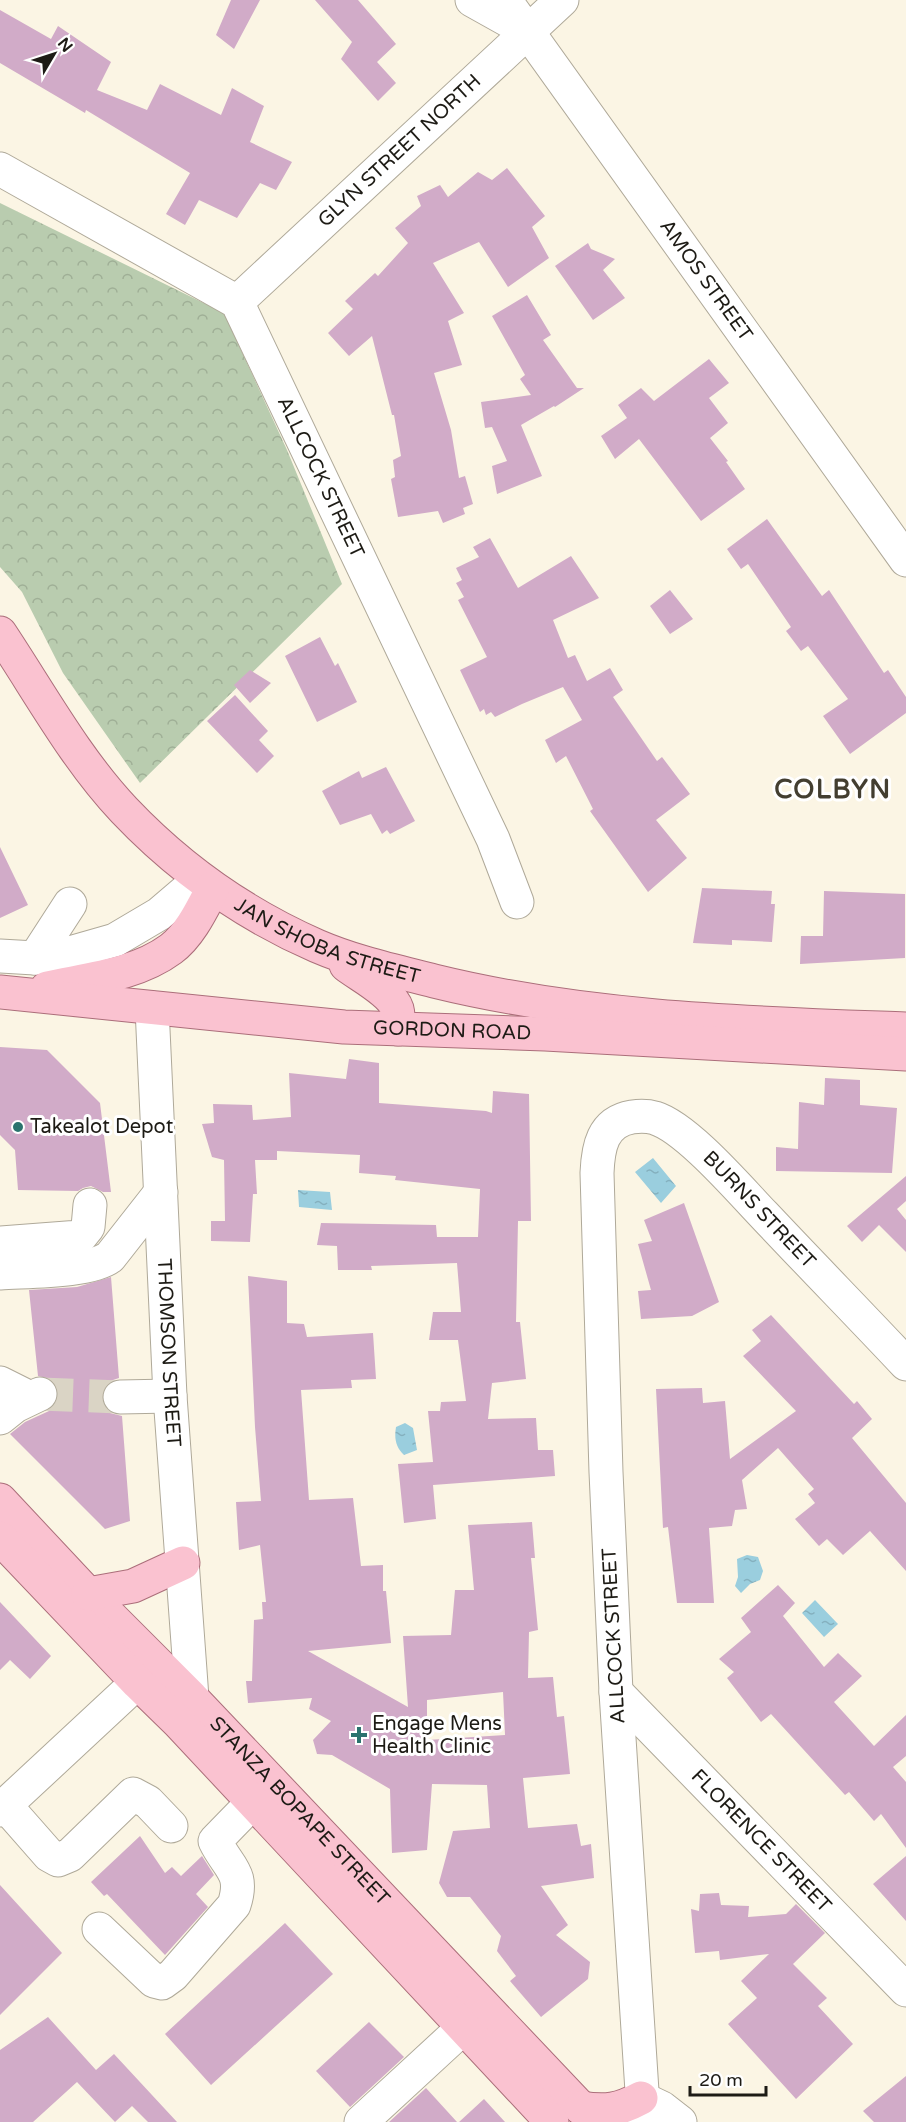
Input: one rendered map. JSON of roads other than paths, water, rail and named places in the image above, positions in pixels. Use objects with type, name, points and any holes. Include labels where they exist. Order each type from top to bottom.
[{"type":"main road","name":"JAN SHOBA STREET","points":[[0,633],[91,772],[146,832],[206,884],[272,924],[319,947],[398,972],[535,1003],[613,1013],[779,1024],[906,1029]]},
{"type":"main road","points":[[10,993],[126,970],[154,959],[180,940],[202,908],[206,884]]},
{"type":"main road","points":[[319,947],[387,995],[397,1008],[398,1029]]},
{"type":"main road","name":"GORDON ROAD","points":[[10,993],[344,1028],[545,1034],[906,1054]]},
{"type":"main road","name":"STANZA BOPAPE STREET","points":[[0,1500],[88,1594],[147,1673],[179,1723],[552,2122]]},
{"type":"main road","name":"STANZA BOPAPE STREET","points":[[0,1538],[147,1673],[192,1698],[591,2115]]},
{"type":"main road","points":[[88,1594],[134,1586],[183,1563]]},
{"type":"main road","points":[[591,2115],[617,2109],[642,2110]]},
{"type":"street","points":[[472,0],[529,32]]},
{"type":"street","name":"AMOS STREET","points":[[505,0],[906,560]]},
{"type":"street","name":"GLYN STREET NORTH","points":[[237,302],[562,0]]},
{"type":"street","points":[[0,169],[237,302]]},
{"type":"street","name":"ALLCOCK STREET","points":[[237,302],[493,839],[517,902]]},
{"type":"street","points":[[0,956],[35,958],[88,948],[115,940],[206,884]]},
{"type":"street","points":[[35,958],[70,904],[88,948]]},
{"type":"street","name":"THOMSON STREET","points":[[152,1008],[170,1396],[192,1698]]},
{"type":"street","name":"BURNS STREET","points":[[598,1149],[603,1136],[620,1120],[641,1116],[655,1118],[672,1127],[693,1143],[715,1165],[906,1364]]},
{"type":"street","name":"ALLCOCK STREET","points":[[598,1149],[606,1460],[616,1692],[642,2110]]},
{"type":"street","points":[[0,1273],[98,1264],[110,1257],[161,1192]]},
{"type":"street","points":[[0,1243],[80,1237],[88,1227],[90,1205]]},
{"type":"street","points":[[110,1257],[163,1256]]},
{"type":"street","points":[[0,1383],[35,1396],[0,1418]]},
{"type":"street","points":[[120,1397],[170,1396]]},
{"type":"street","points":[[147,1673],[3,1808],[49,1855],[58,1860],[70,1855],[133,1794],[147,1802],[171,1827]]},
{"type":"street","name":"FLORENCE STREET","points":[[616,1692],[906,1990]]},
{"type":"street","points":[[99,1929],[154,1981],[162,1983],[173,1975],[234,1905],[238,1892],[238,1876],[215,1841],[253,1802]]},
{"type":"street","points":[[361,2122],[464,2026]]},
{"type":"street","points":[[642,2110],[662,2108],[680,2122]]},
{"type":"water","points":[[653,1158],[676,1186],[661,1203],[635,1172]]},
{"type":"water","points":[[298,1190],[330,1192],[332,1210],[299,1207]]},
{"type":"water","points":[[405,1423],[413,1428],[417,1450],[404,1455],[397,1446],[395,1435],[396,1427]]},
{"type":"water","points":[[747,1555],[758,1557],[763,1571],[760,1580],[750,1584],[741,1593],[735,1586],[738,1577],[737,1559]]},
{"type":"water","points":[[815,1600],[838,1624],[824,1637],[802,1613]]},
{"type":"tunnel","points":[[40,1394],[120,1397]]},
{"type":"place","name":"Takealot Depot","points":[[18,1127]]},
{"type":"place","name":"Engage Mens Health Clinic","points":[[359,1735]]},
{"type":"district","name":"COLBYN","points":[[833,789]]}]
